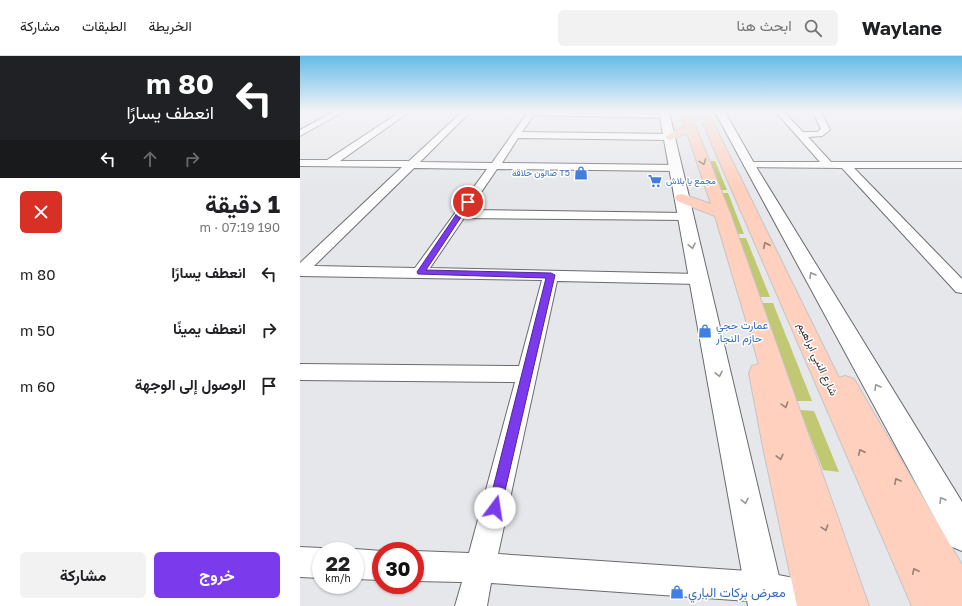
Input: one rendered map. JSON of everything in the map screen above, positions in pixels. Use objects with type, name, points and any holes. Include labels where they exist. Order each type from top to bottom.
[{"type":"main road","points":[[688,138],[722,213],[850,606]]},
{"type":"main road","name":"شارع النبي ابراهيم","points":[[692,138],[776,267],[931,606]]},
{"type":"main road","points":[[684,208],[722,213]]},
{"type":"main road","points":[[776,267],[826,351],[962,602]]},
{"type":"main road","points":[[740,268],[777,448],[815,601]]},
{"type":"street","points":[[328,164],[367,138]]},
{"type":"street","points":[[301,270],[438,138]]},
{"type":"street","points":[[420,272],[514,138]]},
{"type":"street","points":[[678,138],[676,168],[765,597]]},
{"type":"street","points":[[734,138],[962,534]]},
{"type":"street","points":[[805,138],[828,165]]},
{"type":"street","points":[[300,163],[676,168]]},
{"type":"street","points":[[749,165],[957,165],[962,172]]},
{"type":"street","points":[[845,165],[962,288]]},
{"type":"street","points":[[460,214],[684,208]]},
{"type":"street","points":[[301,270],[699,279]]},
{"type":"street","points":[[471,606],[551,275]]},
{"type":"street","points":[[300,372],[527,374]]},
{"type":"street","points":[[300,562],[312,563]]},
{"type":"street","points":[[424,566],[480,568],[815,601]]},
{"type":"green space","points":[[707,161],[715,161],[727,190],[717,190]]},
{"type":"green space","points":[[718,193],[728,193],[744,234],[734,234]]},
{"type":"green space","points":[[735,238],[746,238],[770,297],[758,297]]},
{"type":"green space","points":[[759,303],[773,303],[812,401],[796,401]]},
{"type":"green space","points":[[800,410],[814,411],[839,472],[823,470]]},
{"type":"place","name":"صالون حلاقة T5","points":[[581,173]]},
{"type":"place","name":"مجمع يا بلاش","points":[[655,181]]},
{"type":"place","name":"عمارت حجي حازم النجار","points":[[705,331]]},
{"type":"place","name":"معرض بركات الباري","points":[[677,592]]},
{"type":"route","points":[[468,202],[420,272],[551,275],[495,508]]}]
